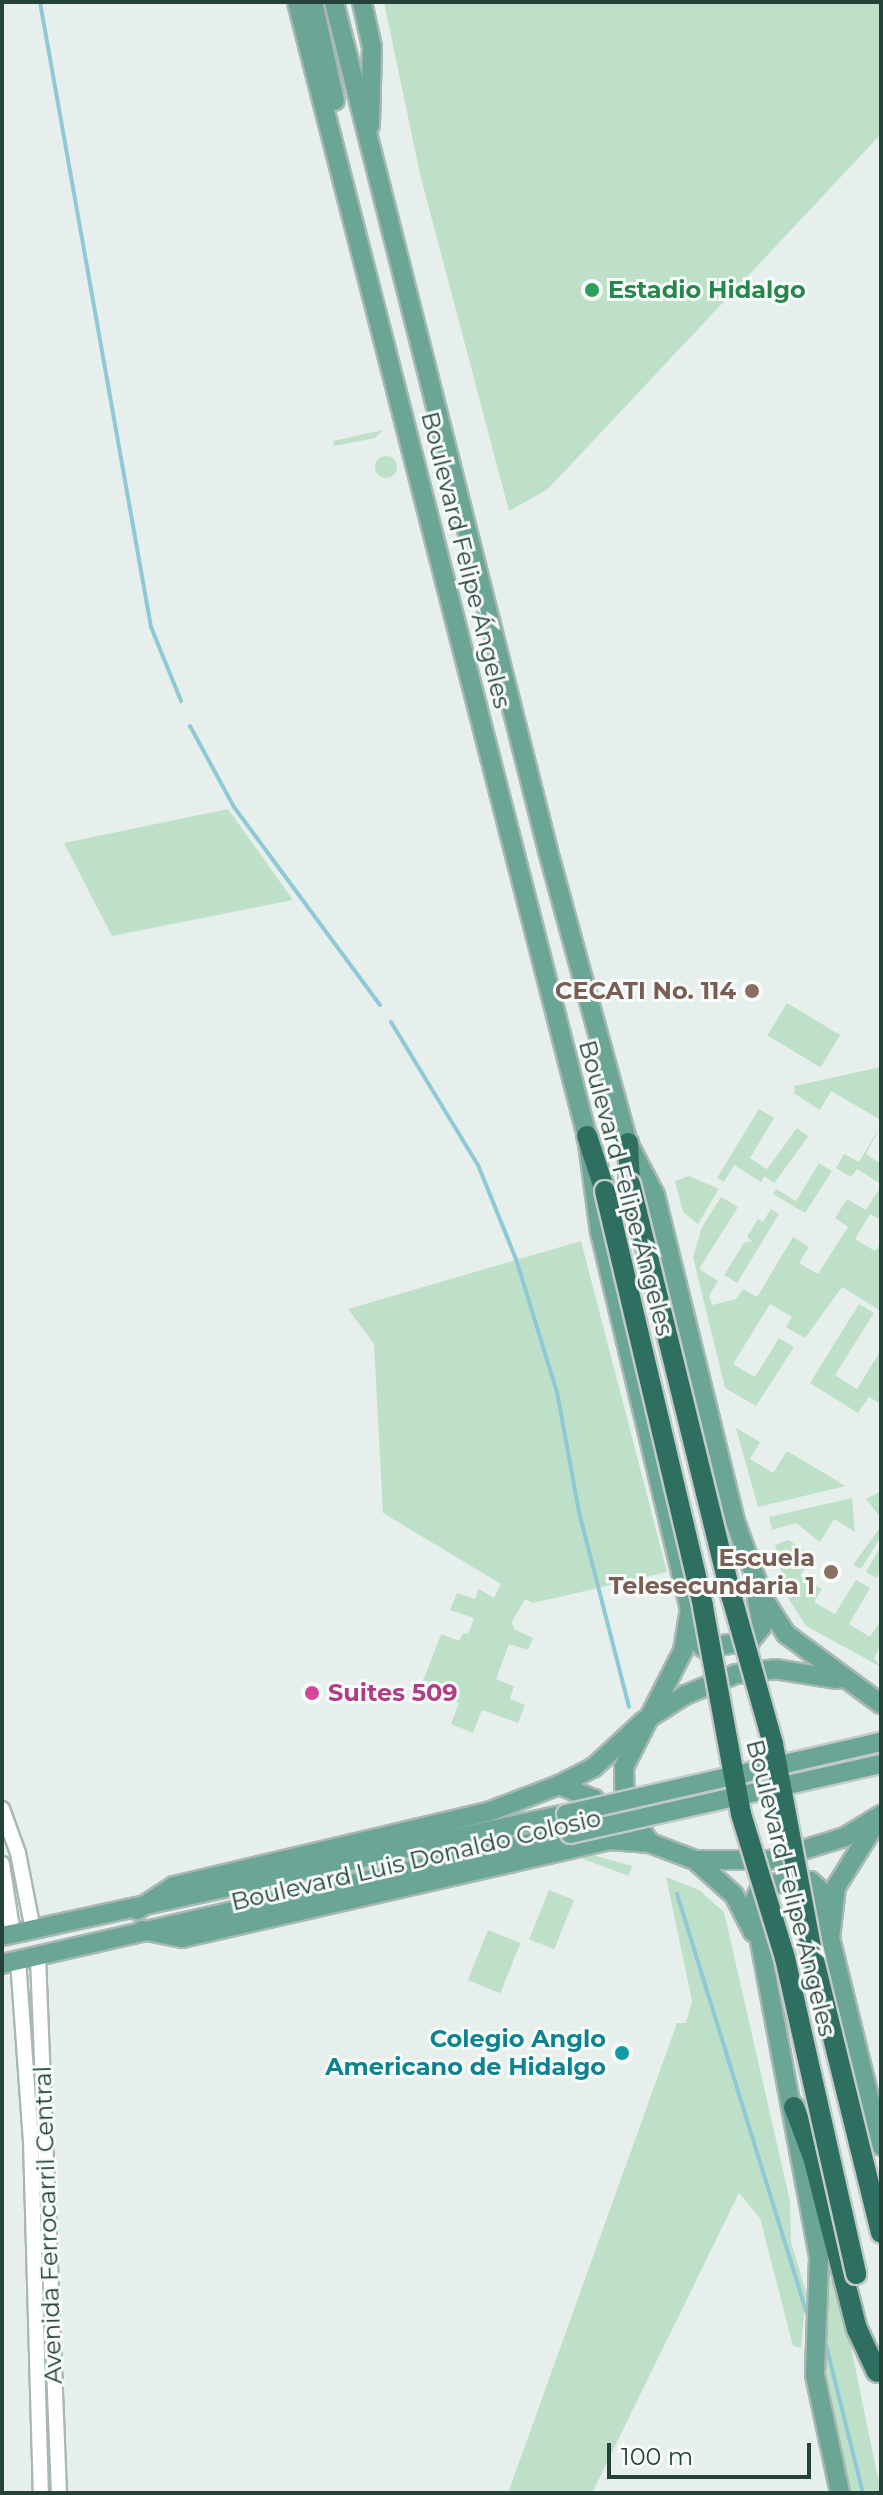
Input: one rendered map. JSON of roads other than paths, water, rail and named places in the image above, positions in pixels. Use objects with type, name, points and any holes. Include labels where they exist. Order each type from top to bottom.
[{"type":"highway","name":"Boulevard Felipe Ángeles","points":[[587,1136],[605,1191],[703,1607],[741,1814],[785,1958],[879,2382]]},
{"type":"highway","name":"Boulevard Felipe Ángeles","points":[[628,1143],[630,1184],[781,1774],[812,1952],[881,2233]]},
{"type":"highway","points":[[794,2107],[813,2157],[857,2329],[879,2382]]},
{"type":"main road","name":"Boulevard Felipe Ángeles","points":[[334,2],[544,833],[628,1143]]},
{"type":"main road","points":[[362,2],[373,71],[370,146]]},
{"type":"main road","name":"Boulevard Felipe Ángeles","points":[[308,4],[338,111],[333,139],[509,842],[587,1136]]},
{"type":"main road","points":[[509,842],[544,833]]},
{"type":"main road","points":[[587,1136],[602,1243],[697,1642],[704,1648],[750,1641],[762,1626],[753,1574],[735,1521],[655,1195],[628,1143]]},
{"type":"main road","points":[[753,1574],[786,1634],[881,1704]]},
{"type":"main road","points":[[650,1843],[629,1816],[621,1784],[644,1721],[683,1651],[690,1609]]},
{"type":"main road","points":[[644,1721],[685,1695],[736,1674],[775,1669],[848,1681],[881,1691]]},
{"type":"main road","name":"Boulevard Luis Donaldo Colosio","points":[[137,1910],[174,1886],[488,1812],[559,1785],[600,1763],[644,1721]]},
{"type":"main road","name":"Boulevard Luis Donaldo Colosio","points":[[7,1935],[137,1910],[881,1742]]},
{"type":"main road","name":"Boulevard Luis Donaldo Colosio","points":[[10,1962],[881,1764]]},
{"type":"main road","points":[[559,1785],[585,1791],[600,1809],[589,1837],[573,1846]]},
{"type":"main road","points":[[830,1938],[836,1887],[881,1816]]},
{"type":"main road","name":"Boulevard Luis Donaldo Colosio","points":[[142,1930],[182,1938],[609,1840],[650,1843],[695,1860],[742,1863],[790,1856],[845,1837],[881,1816]]},
{"type":"main road","points":[[695,1860],[734,1895],[761,1947]]},
{"type":"main road","points":[[840,2493],[815,2375],[821,2273],[794,2107],[753,1904],[758,1893],[768,1884],[797,1879],[819,1889],[881,2146]]},
{"type":"street","points":[[2,1809],[12,1827],[33,1930]]},
{"type":"street","points":[[2,1864],[7,1935]]},
{"type":"street","name":"Avenida Ferrocarril Central","points":[[38,1957],[59,2493]]},
{"type":"street","name":"Avenida Ferrocarril Central","points":[[10,1962],[31,2140],[41,2493]]},
{"type":"waterway","points":[[40,2],[151,627],[181,701]]},
{"type":"waterway","points":[[190,726],[234,807],[380,1005]]},
{"type":"waterway","points":[[391,1022],[478,1165],[516,1259],[557,1392],[579,1512],[629,1707]]},
{"type":"waterway","points":[[677,1894],[808,2316]]},
{"type":"waterway","points":[[826,2345],[863,2493]]},
{"type":"place","name":"Estadio Hidalgo","points":[[592,290]]},
{"type":"place","name":"CECATI No. 114","points":[[752,991]]},
{"type":"place","name":"Escuela Telesecundaria 1","points":[[831,1572]]},
{"type":"place","name":"Suites 509","points":[[312,1693]]},
{"type":"place","name":"Colegio Anglo Americano de Hidalgo","points":[[622,2053]]}]
